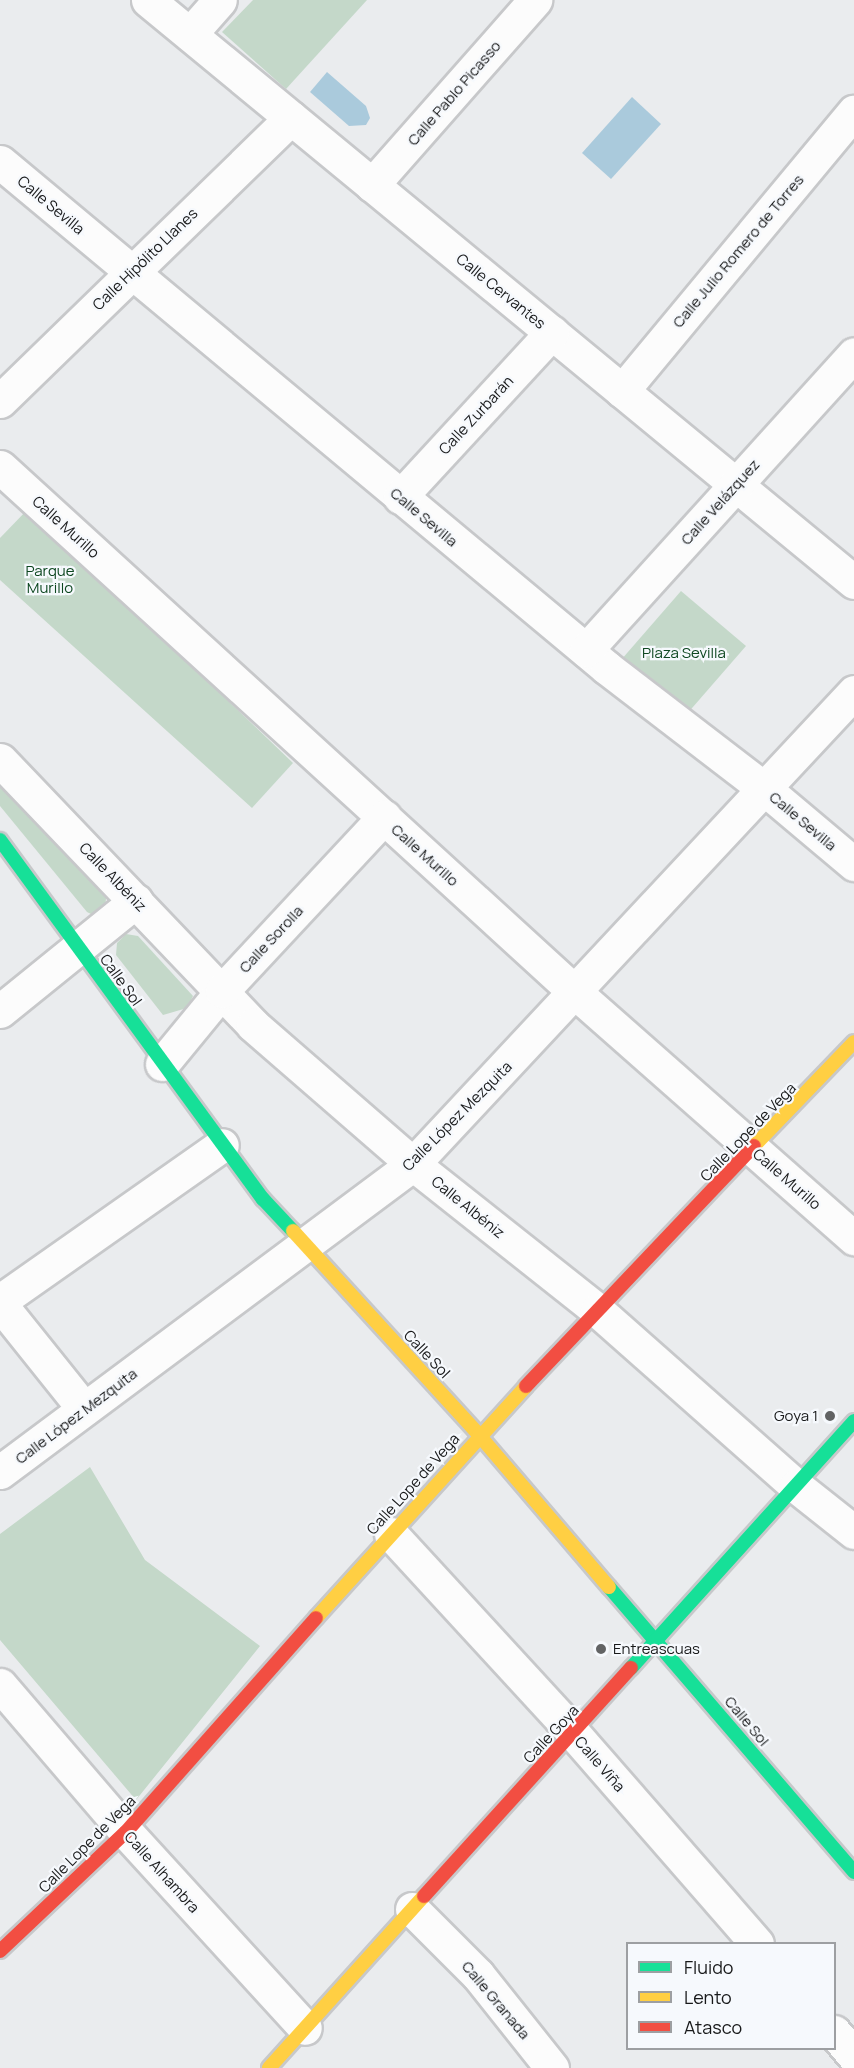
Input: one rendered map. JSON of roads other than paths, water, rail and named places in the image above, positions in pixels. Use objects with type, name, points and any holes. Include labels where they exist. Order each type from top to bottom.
[{"type":"street","name":"Calle Cervantes","points":[[148,0],[854,582]]},
{"type":"street","points":[[190,34],[220,0]]},
{"type":"street","name":"Calle Pablo Picasso","points":[[372,185],[535,0]]},
{"type":"street","name":"Calle Julio Romero de Torres","points":[[622,391],[854,112]]},
{"type":"street","name":"Calle Hipólito Llanes","points":[[0,401],[291,118]]},
{"type":"street","name":"Calle Sevilla","points":[[0,162],[586,650],[766,790],[854,864]]},
{"type":"street","name":"Calle Zurbarán","points":[[400,497],[552,332]]},
{"type":"street","name":"Calle Velázquez","points":[[586,650],[854,354]]},
{"type":"street","name":"Calle Murillo","points":[[0,467],[576,993],[854,1238]]},
{"type":"street","name":"Calle López Mezquita","points":[[0,1472],[413,1164],[766,790],[854,692]]},
{"type":"street","name":"Calle Albéniz","points":[[0,760],[254,1025],[413,1164],[597,1310],[796,1486],[854,1532]]},
{"type":"street","name":"Calle Sorolla","points":[[162,1064],[222,991],[384,817]]},
{"type":"street","name":"Calle Sol","points":[[0,840],[78,950],[263,1199],[479,1435],[854,1872]]},
{"type":"street","points":[[0,1011],[136,901]]},
{"type":"street","name":"Calle Lope de Vega","points":[[0,1952],[126,1832],[479,1435],[597,1310],[754,1150],[854,1042]]},
{"type":"street","points":[[84,1409],[0,1303],[222,1145]]},
{"type":"street","name":"Calle Goya","points":[[269,2068],[574,1734],[854,1421]]},
{"type":"street","name":"Calle Viña","points":[[391,1534],[574,1734],[755,1942]]},
{"type":"street","name":"Calle Alhambra","points":[[0,1685],[126,1832],[305,2028]]},
{"type":"street","name":"Calle Granada","points":[[412,1909],[478,1975],[552,2068]]},
{"type":"street","points":[[836,2034],[854,2056]]},
{"type":"water","points":[[327,72],[366,106],[370,118],[366,125],[349,126],[310,92]]},
{"type":"water","points":[[632,97],[661,124],[611,179],[582,153]]},
{"type":"place","name":"Goya 1","points":[[830,1416]]},
{"type":"place","name":"Entreascuas","points":[[601,1649]]},
{"type":"park label","name":"Parque Murillo","points":[[50,578]]},
{"type":"park label","name":"Plaza Sevilla","points":[[684,653]]}]
